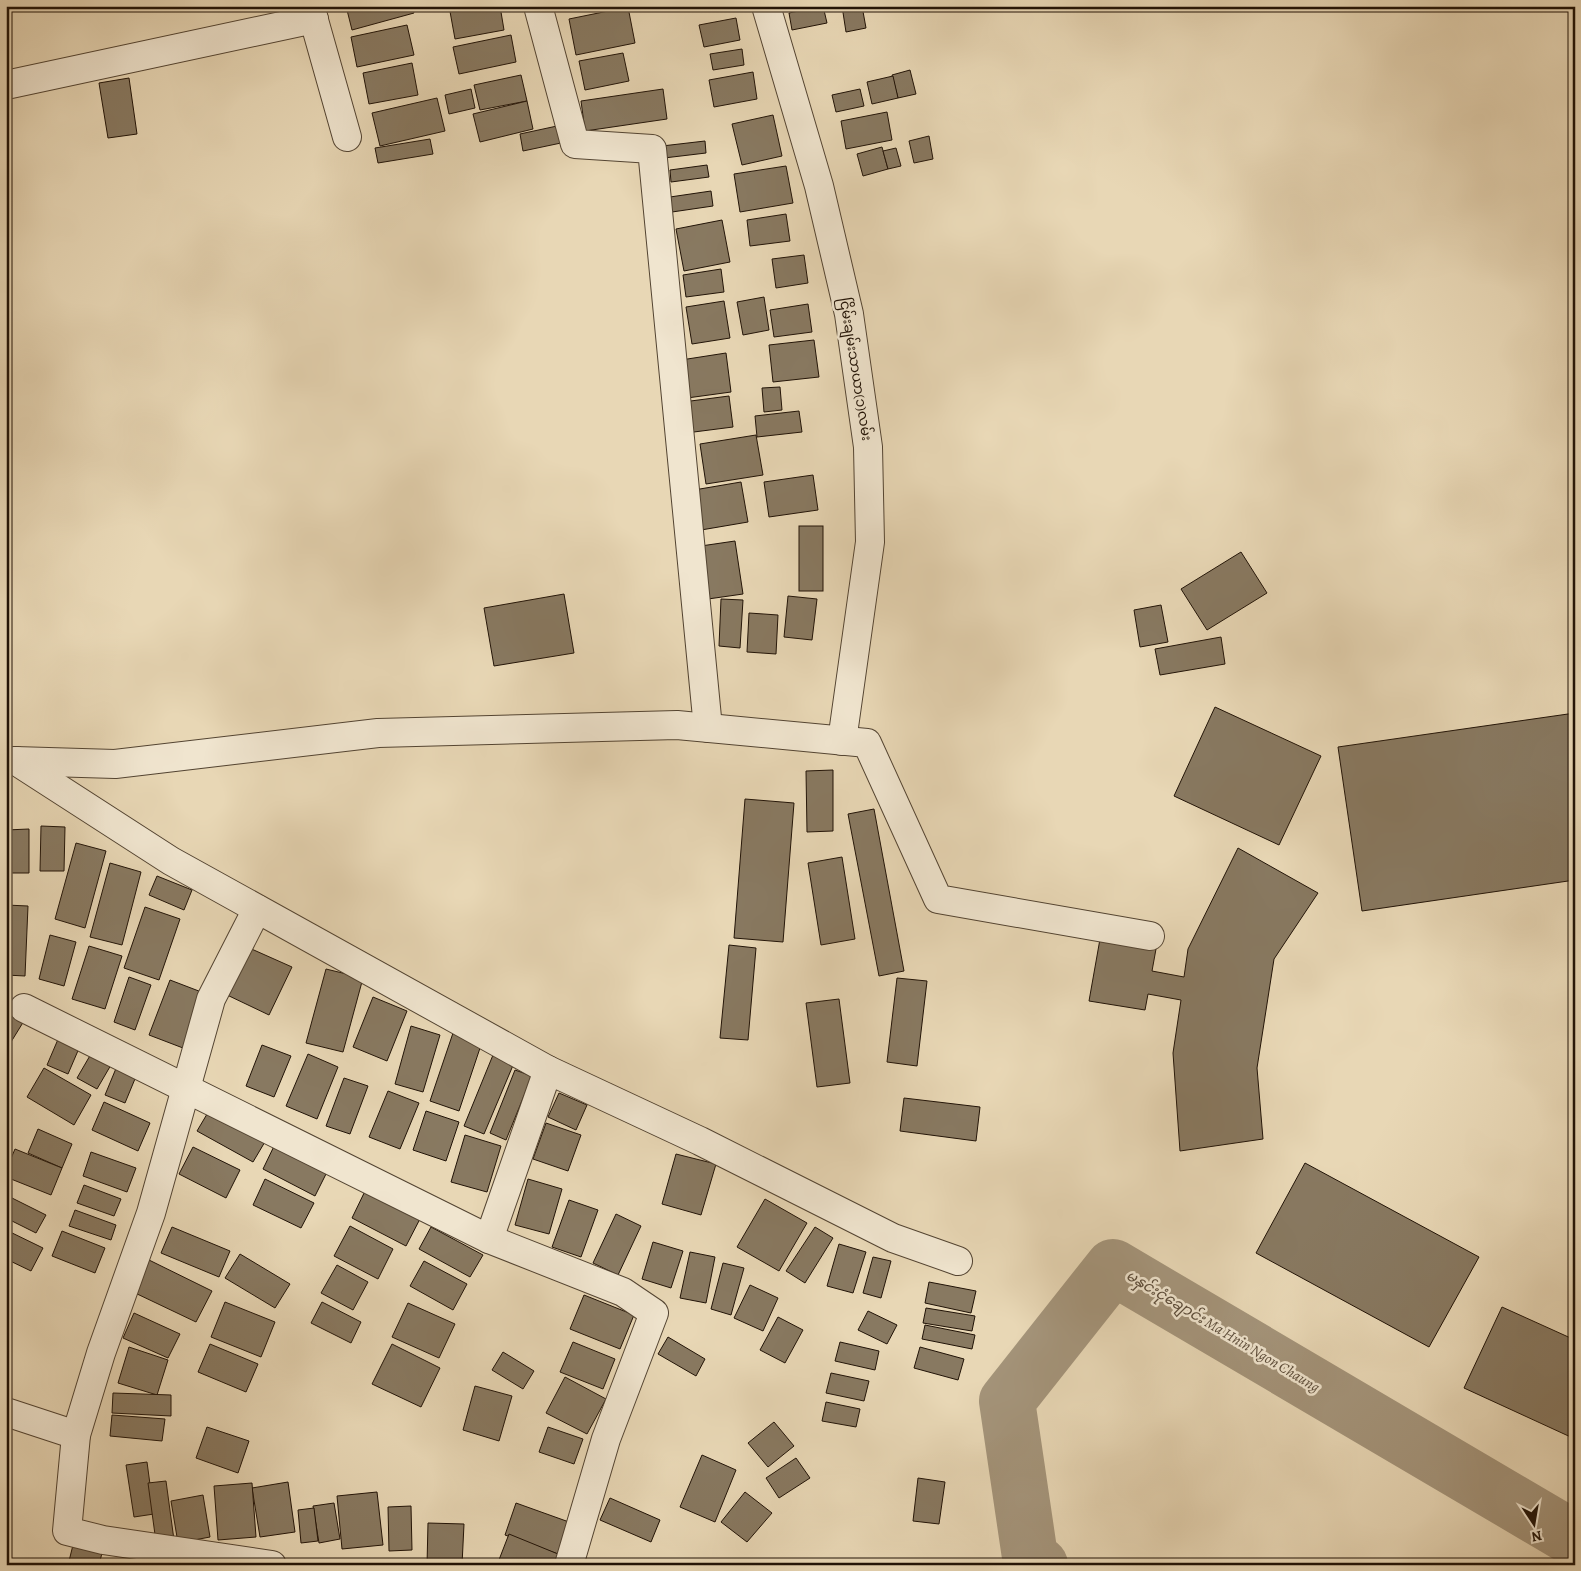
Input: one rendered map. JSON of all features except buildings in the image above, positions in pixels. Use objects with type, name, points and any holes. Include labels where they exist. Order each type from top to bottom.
[{"type":"street","points":[[538,6],[575,144],[652,149],[708,728]]},
{"type":"street","name":"ငြိမ်းချမ်းသာယာ(၁)လမ်း","points":[[766,6],[819,186],[850,314],[868,448],[870,542],[842,740]]},
{"type":"street","points":[[6,85],[312,12],[347,137]]},
{"type":"street","points":[[11,761],[115,764],[378,733],[677,725],[867,743],[938,899],[1150,936]]},
{"type":"street","points":[[11,761],[171,861],[548,1070],[700,1140],[893,1238],[958,1261]]},
{"type":"street","points":[[258,909],[211,999],[151,1213],[76,1434],[67,1532],[103,1540],[272,1565]]},
{"type":"street","points":[[24,1008],[489,1239],[624,1292],[654,1313],[606,1439],[569,1565]]},
{"type":"street","points":[[489,1239],[548,1070]]},
{"type":"street","points":[[6,1412],[76,1434]]},
{"type":"waterway","name":"မနှင်းငုံချောင်း Ma Hnin Ngon Chaung","points":[[1040,1565],[1030,1557],[1007,1401],[1113,1267],[1575,1539]]}]
